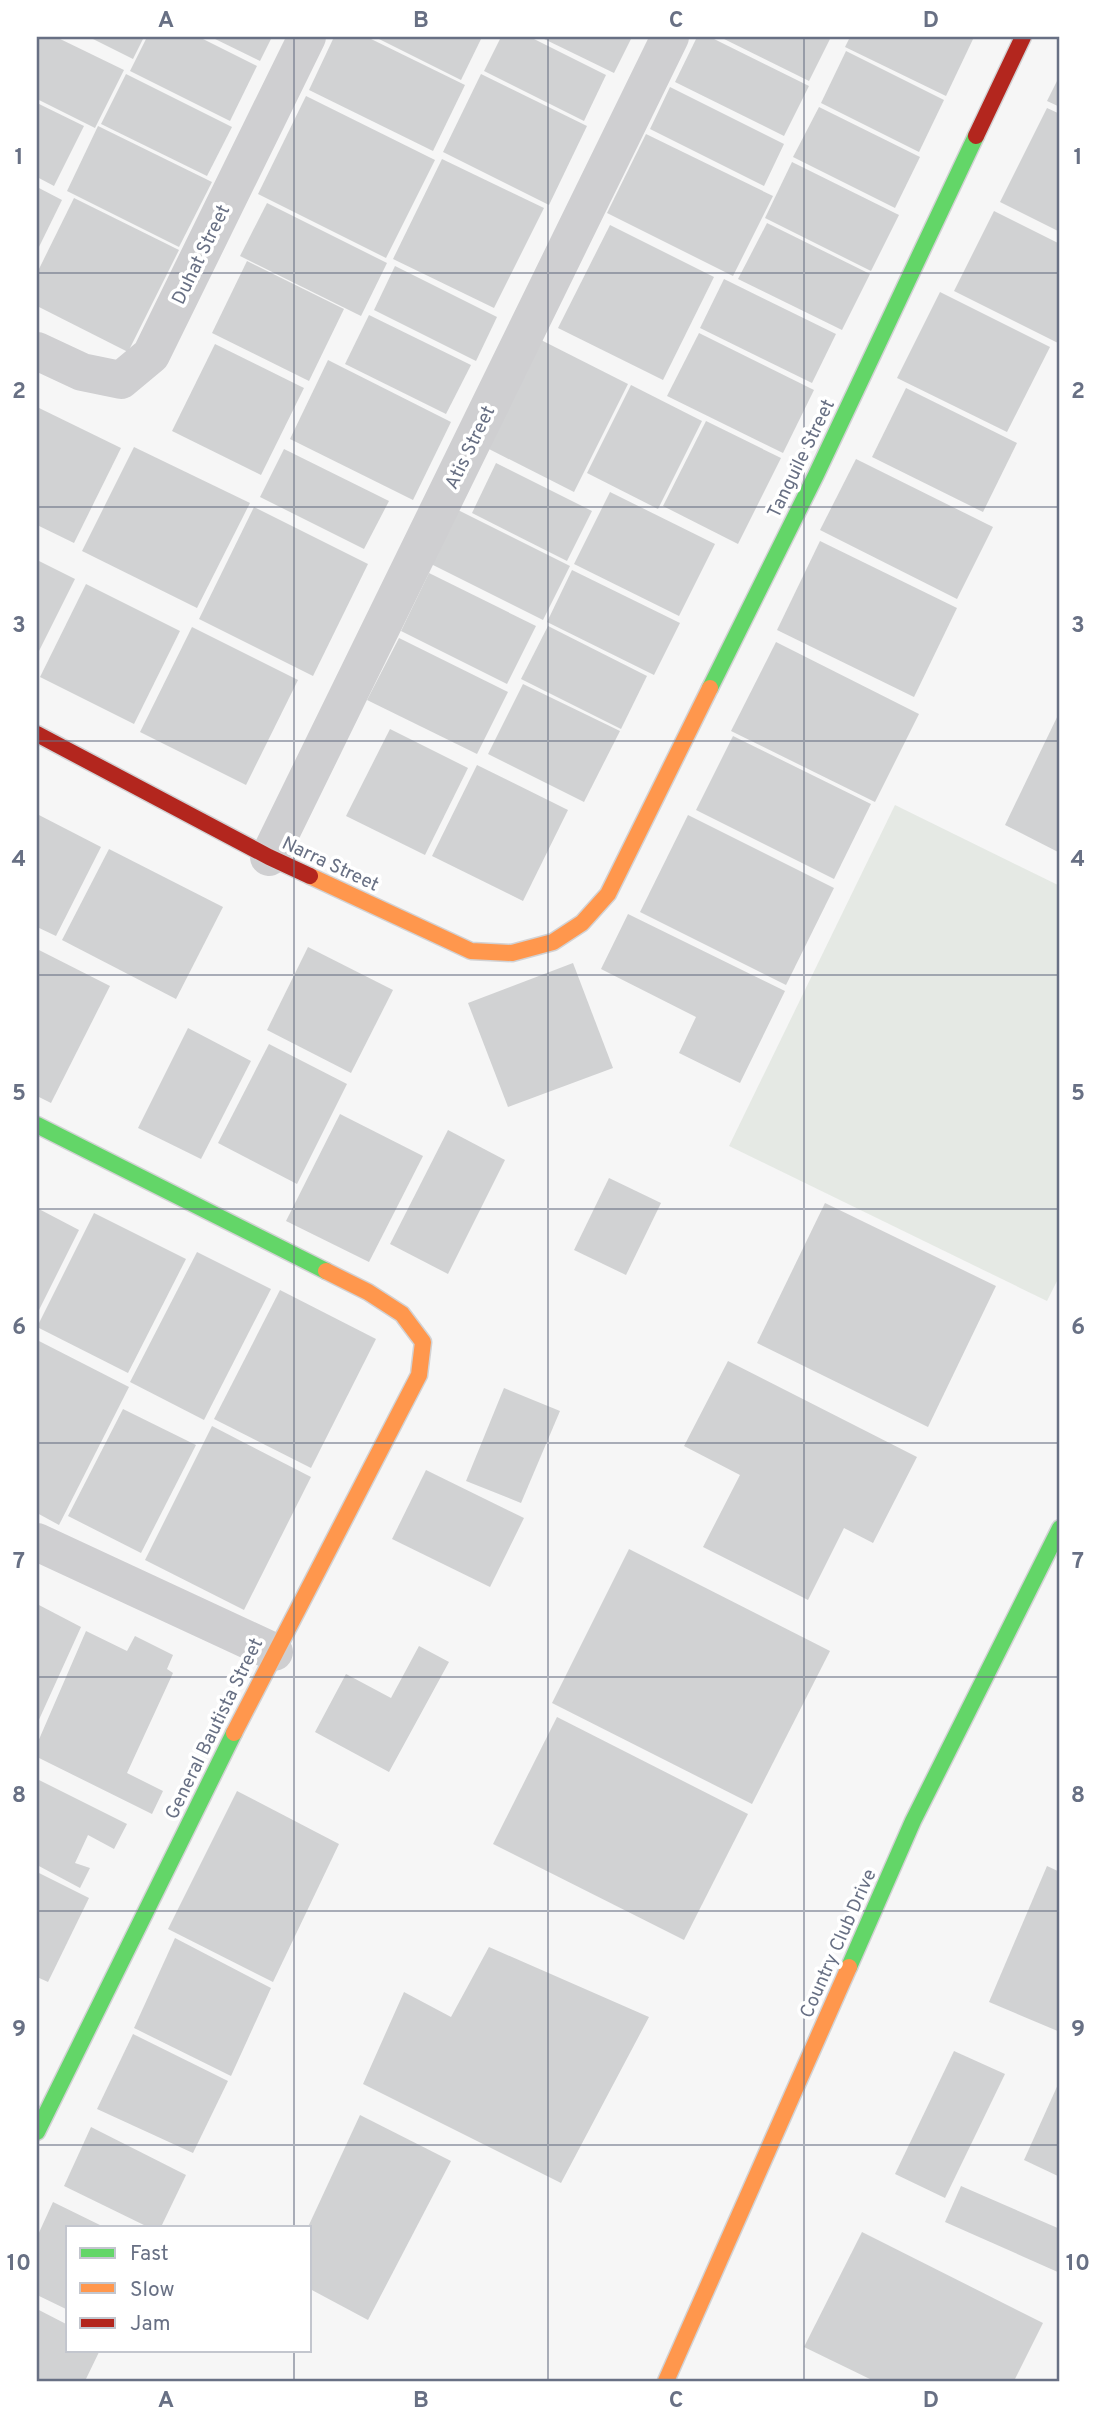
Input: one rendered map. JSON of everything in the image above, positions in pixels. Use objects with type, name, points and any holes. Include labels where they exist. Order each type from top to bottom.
[{"type":"street","name":"Duhat Street","points":[[37,351],[82,372],[121,380],[151,355],[307,37]]},
{"type":"street","name":"Atis Street","points":[[268,857],[670,37]]},
{"type":"street","name":"Tanguile Street","points":[[608,894],[816,475],[1024,37]]},
{"type":"street","name":"Narra Street","points":[[37,734],[268,857],[471,951],[512,953],[553,942],[582,923],[608,894]]},
{"type":"street","name":"General Bautista Street","points":[[37,1125],[368,1292],[402,1314],[423,1342],[419,1375],[274,1652],[37,2132]]},
{"type":"street","name":"Country Club Drive","points":[[666,2381],[913,1821],[1060,1528]]},
{"type":"street","points":[[37,1542],[274,1652]]},
{"type":"shaded area","points":[[895,805],[1060,886],[1060,1275],[1047,1301],[729,1146]]},
{"type":"building","points":[[37,37],[56,37],[124,70],[95,128],[37,99]]},
{"type":"building","points":[[144,37],[133,59],[93,39]]},
{"type":"building","points":[[147,37],[199,37],[257,66],[230,121],[130,71]]},
{"type":"building","points":[[211,37],[272,37],[260,61]]},
{"type":"building","points":[[334,37],[367,37],[465,85],[433,151],[309,90]]},
{"type":"building","points":[[375,37],[482,37],[461,80]]},
{"type":"building","points":[[501,37],[530,37],[606,75],[584,121],[484,71]]},
{"type":"building","points":[[540,37],[632,37],[614,73]]},
{"type":"building","points":[[697,37],[710,37],[809,86],[784,136],[675,82]]},
{"type":"building","points":[[720,37],[831,37],[809,81]]},
{"type":"building","points":[[850,37],[974,37],[946,96],[845,47]]},
{"type":"building","points":[[846,51],[944,100],[919,152],[821,103]]},
{"type":"building","points":[[126,74],[232,127],[207,176],[101,124]]},
{"type":"building","points":[[481,74],[587,126],[549,205],[443,152]]},
{"type":"building","points":[[1060,75],[1060,107],[1047,101]]},
{"type":"building","points":[[670,87],[784,144],[764,186],[650,129]]},
{"type":"building","points":[[306,96],[435,160],[386,258],[258,194]]},
{"type":"building","points":[[37,103],[84,126],[54,186],[37,177]]},
{"type":"building","points":[[819,107],[920,157],[895,208],[793,157]]},
{"type":"building","points":[[1047,108],[1060,114],[1060,232],[1000,202]]},
{"type":"building","points":[[98,126],[212,182],[179,247],[67,191]]},
{"type":"building","points":[[646,134],[773,196],[733,276],[607,213]]},
{"type":"building","points":[[442,159],[544,208],[494,308],[393,259]]},
{"type":"building","points":[[792,162],[899,215],[871,271],[765,218]]},
{"type":"building","points":[[37,187],[62,200],[37,251]]},
{"type":"building","points":[[74,198],[179,250],[128,352],[37,306],[37,273]]},
{"type":"building","points":[[267,203],[387,263],[361,316],[240,256]]},
{"type":"building","points":[[994,211],[1060,244],[1060,344],[954,291]]},
{"type":"building","points":[[767,223],[870,274],[842,330],[738,279]]},
{"type":"building","points":[[610,225],[714,277],[663,380],[558,328]]},
{"type":"building","points":[[247,261],[344,309],[309,381],[212,333]]},
{"type":"building","points":[[395,266],[497,317],[476,361],[374,310]]},
{"type":"building","points":[[724,279],[836,334],[812,383],[700,328]]},
{"type":"building","points":[[940,292],[1050,347],[1007,432],[897,378]]},
{"type":"building","points":[[369,315],[471,365],[446,414],[345,364]]},
{"type":"building","points":[[699,333],[814,390],[783,453],[667,396]]},
{"type":"building","points":[[541,340],[628,384],[574,492],[487,448]]},
{"type":"building","points":[[215,344],[304,388],[261,475],[172,431]]},
{"type":"building","points":[[328,360],[451,422],[413,500],[290,439]]},
{"type":"building","points":[[631,385],[702,421],[658,509],[587,473]]},
{"type":"building","points":[[906,388],[1017,443],[983,512],[872,457]]},
{"type":"building","points":[[37,407],[121,448],[74,543],[37,525]]},
{"type":"building","points":[[706,421],[781,458],[738,544],[663,506]]},
{"type":"building","points":[[134,447],[250,503],[197,608],[82,551]]},
{"type":"building","points":[[284,449],[389,501],[364,549],[260,497]]},
{"type":"building","points":[[856,459],[993,527],[957,599],[820,530]]},
{"type":"building","points":[[496,463],[592,511],[567,561],[472,513]]},
{"type":"building","points":[[610,492],[715,544],[679,616],[574,564]]},
{"type":"building","points":[[254,507],[368,564],[313,676],[199,619]]},
{"type":"building","points":[[454,508],[570,566],[543,620],[427,562]]},
{"type":"building","points":[[820,541],[957,608],[914,697],[777,630]]},
{"type":"building","points":[[37,560],[75,579],[37,655]]},
{"type":"building","points":[[572,570],[680,623],[654,675],[547,622]]},
{"type":"building","points":[[429,573],[536,626],[507,684],[401,631]]},
{"type":"building","points":[[86,584],[180,631],[134,724],[40,677]]},
{"type":"building","points":[[548,626],[647,676],[621,729],[521,679]]},
{"type":"building","points":[[192,627],[298,680],[246,785],[140,732]]},
{"type":"building","points":[[399,638],[508,692],[477,754],[367,700]]},
{"type":"building","points":[[776,642],[919,714],[875,802],[731,731]]},
{"type":"building","points":[[523,684],[620,731],[584,802],[488,754]]},
{"type":"building","points":[[1060,711],[1060,853],[1005,825]]},
{"type":"building","points":[[390,729],[468,768],[425,855],[346,816]]},
{"type":"building","points":[[733,736],[871,804],[834,879],[696,810]]},
{"type":"building","points":[[477,765],[568,810],[523,901],[432,856]]},
{"type":"building","points":[[37,814],[101,847],[56,936],[37,927]]},
{"type":"building","points":[[688,815],[834,888],[786,985],[640,912]]},
{"type":"building","points":[[109,849],[223,907],[176,999],[62,940]]},
{"type":"building","points":[[628,914],[785,991],[740,1083],[679,1053],[696,1017],[601,969]]},
{"type":"building","points":[[308,947],[393,990],[351,1073],[267,1030]]},
{"type":"building","points":[[37,949],[110,986],[51,1103],[37,1096]]},
{"type":"building","points":[[573,963],[613,1068],[508,1107],[468,1003]]},
{"type":"building","points":[[188,1028],[251,1061],[201,1159],[138,1128]]},
{"type":"building","points":[[269,1044],[347,1084],[297,1184],[218,1143]]},
{"type":"building","points":[[340,1114],[423,1156],[369,1262],[286,1221]]},
{"type":"building","points":[[448,1130],[505,1160],[448,1274],[390,1244]]},
{"type":"building","points":[[609,1178],[661,1203],[626,1275],[574,1250]]},
{"type":"building","points":[[825,1203],[996,1286],[928,1427],[757,1343]]},
{"type":"building","points":[[37,1208],[79,1230],[37,1314]]},
{"type":"building","points":[[94,1213],[186,1259],[128,1373],[37,1327]]},
{"type":"building","points":[[197,1252],[271,1289],[204,1420],[130,1382]]},
{"type":"building","points":[[280,1290],[376,1339],[311,1468],[214,1419]]},
{"type":"building","points":[[37,1340],[129,1387],[59,1525],[37,1513]]},
{"type":"building","points":[[728,1361],[917,1457],[873,1543],[844,1528],[808,1600],[703,1547],[740,1475],[684,1446]]},
{"type":"building","points":[[504,1388],[560,1411],[521,1503],[466,1481]]},
{"type":"building","points":[[123,1409],[196,1445],[141,1553],[68,1516]]},
{"type":"building","points":[[212,1426],[311,1477],[244,1610],[145,1560]]},
{"type":"building","points":[[426,1470],[524,1518],[490,1587],[392,1539]]},
{"type":"building","points":[[629,1549],[830,1651],[752,1804],[552,1703]]},
{"type":"building","points":[[37,1604],[81,1627],[37,1724]]},
{"type":"building","points":[[86,1631],[127,1651],[135,1636],[173,1655],[167,1669],[173,1673],[127,1773],[163,1791],[152,1814],[37,1757],[37,1744]]},
{"type":"building","points":[[419,1646],[449,1662],[389,1772],[315,1732],[346,1674],[391,1698]]},
{"type":"building","points":[[557,1717],[748,1814],[684,1940],[493,1844]]},
{"type":"building","points":[[37,1779],[127,1824],[114,1849],[88,1835],[75,1863],[90,1868],[80,1888],[37,1865]]},
{"type":"building","points":[[237,1791],[339,1844],[273,1982],[168,1929]]},
{"type":"building","points":[[1047,1866],[1060,1872],[1060,2032],[989,2002]]},
{"type":"building","points":[[37,1872],[89,1898],[48,1982],[37,1977]]},
{"type":"building","points":[[175,1938],[271,1988],[231,2076],[134,2028]]},
{"type":"building","points":[[489,1947],[649,2017],[561,2183],[363,2084],[404,1992],[451,2017]]},
{"type":"building","points":[[133,2034],[228,2081],[193,2153],[97,2109]]},
{"type":"building","points":[[954,2051],[1005,2074],[945,2198],[895,2174]]},
{"type":"building","points":[[1060,2080],[1060,2177],[1024,2160]]},
{"type":"building","points":[[360,2115],[451,2161],[368,2320],[312,2290],[312,2226],[308,2226]]},
{"type":"building","points":[[91,2127],[186,2175],[161,2226],[146,2226],[64,2186]]},
{"type":"building","points":[[961,2186],[1060,2229],[1060,2273],[945,2222]]},
{"type":"building","points":[[53,2202],[102,2226],[66,2226],[66,2309],[37,2295],[37,2237]]},
{"type":"building","points":[[862,2232],[1043,2323],[1014,2381],[874,2381],[804,2347]]},
{"type":"building","points":[[37,2309],[66,2324],[66,2352],[99,2352],[85,2381],[37,2381]]},
{"type":"traffic: fast","points":[[710,688],[816,475],[976,136]]},
{"type":"traffic: fast","points":[[37,1125],[326,1271]]},
{"type":"traffic: fast","points":[[849,1967],[913,1821],[1060,1528]]},
{"type":"traffic: fast","points":[[37,2132],[234,1733]]},
{"type":"traffic: slow","points":[[310,876],[471,951],[512,953],[553,942],[582,923],[608,894],[710,688]]},
{"type":"traffic: slow","points":[[234,1733],[419,1375],[423,1342],[402,1314],[368,1292],[326,1271]]},
{"type":"traffic: slow","points":[[666,2381],[849,1967]]},
{"type":"traffic: jam","points":[[976,136],[1023,37]]},
{"type":"traffic: jam","points":[[37,734],[310,876]]}]
